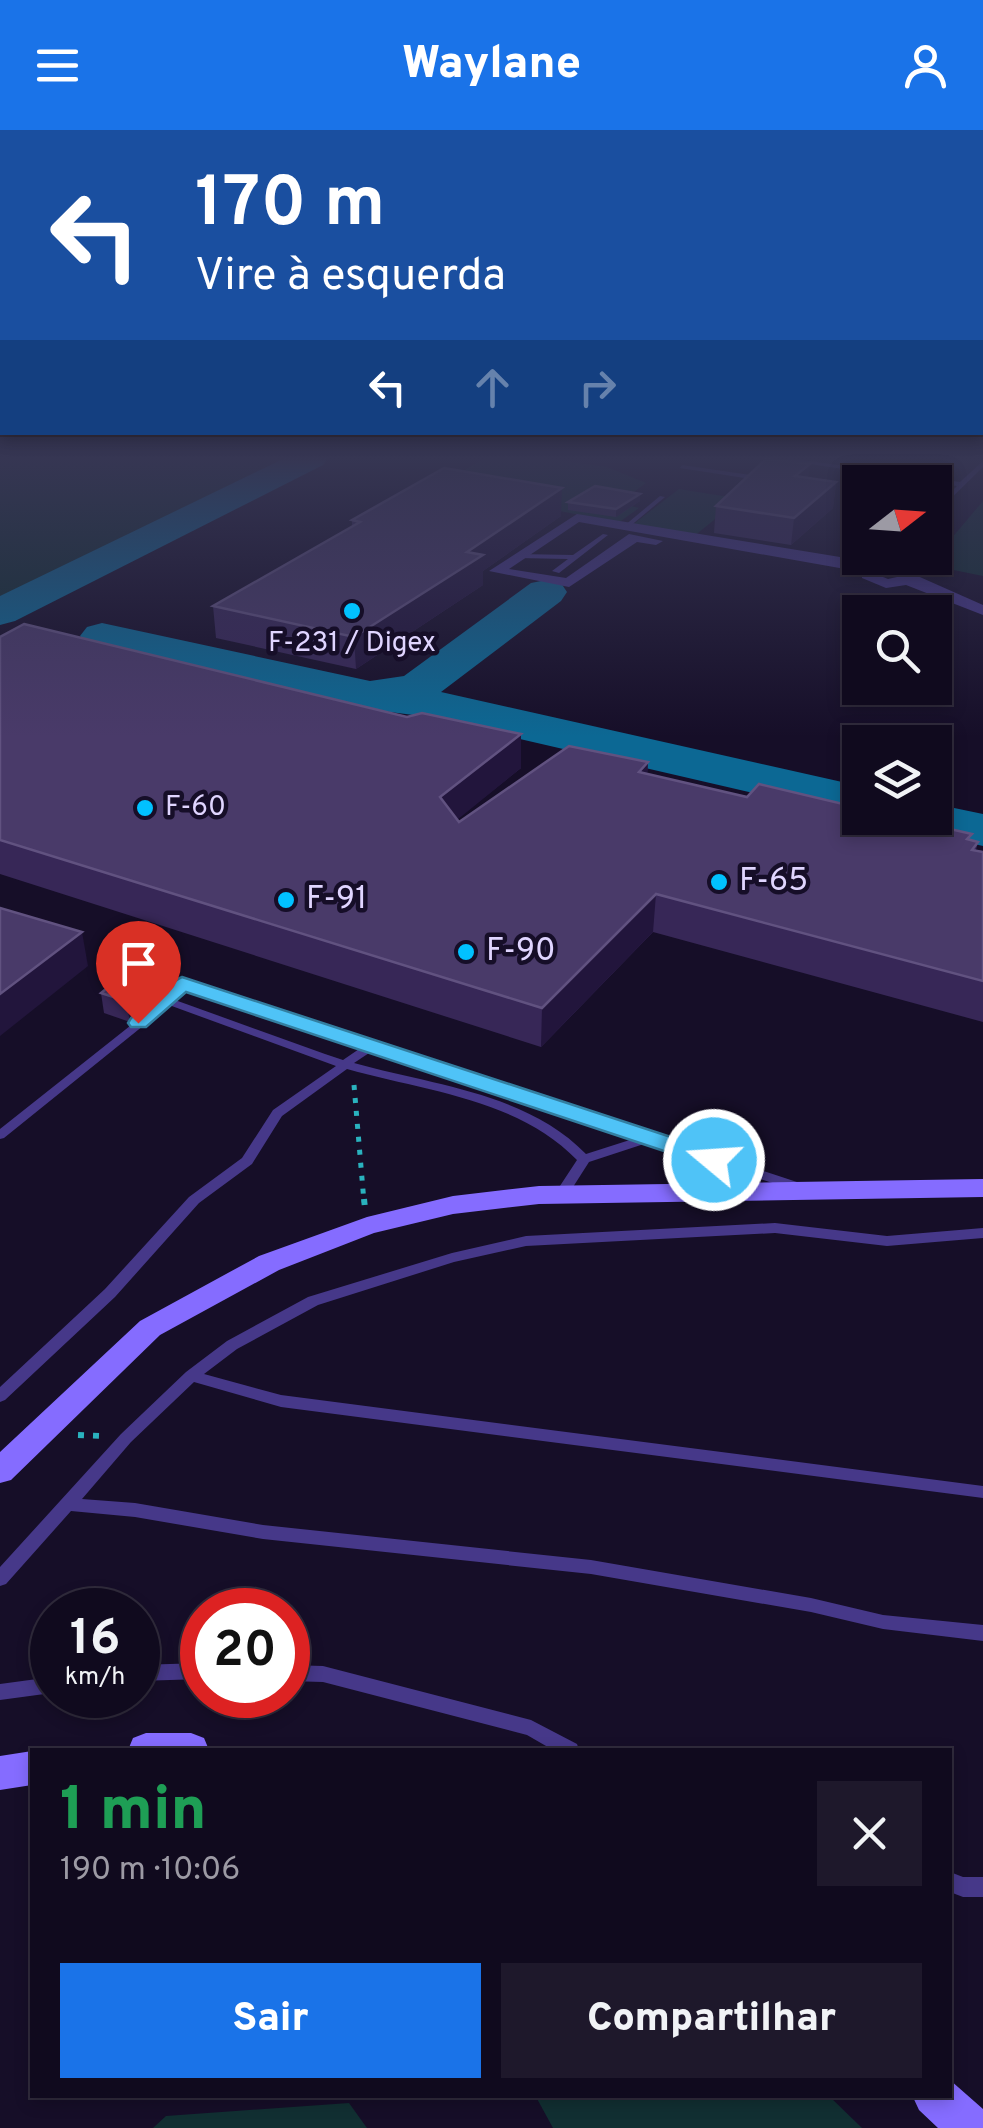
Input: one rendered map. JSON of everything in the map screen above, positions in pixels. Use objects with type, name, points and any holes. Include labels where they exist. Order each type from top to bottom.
[{"type":"street","points":[[525,551],[496,570],[569,583],[614,551]]},
{"type":"street","points":[[726,551],[842,569]]},
{"type":"street","points":[[753,551],[842,568]]},
{"type":"street","points":[[876,575],[983,610]]},
{"type":"street","points":[[900,582],[983,622]]},
{"type":"street","points":[[0,1471],[150,1328],[269,1263],[367,1226],[453,1204],[560,1195],[983,1188]]},
{"type":"street","points":[[0,1773],[30,1768]]},
{"type":"street","points":[[937,2098],[971,2128]]},
{"type":"lane","points":[[571,551],[578,554]]},
{"type":"lane","points":[[556,571],[582,551]]},
{"type":"lane","points":[[518,556],[578,554]]},
{"type":"lane","points":[[0,1134],[168,1000],[182,984],[812,1192]]},
{"type":"lane","points":[[168,1000],[347,1065],[463,1095],[547,1125],[575,1146],[584,1159]]},
{"type":"lane","points":[[0,1396],[110,1293],[194,1200],[247,1161],[278,1113],[371,1046]]},
{"type":"lane","points":[[560,1195],[584,1159],[649,1138]]},
{"type":"lane","points":[[0,1579],[126,1438],[190,1376],[232,1345],[313,1301],[452,1258],[526,1241],[775,1228],[887,1242],[983,1233]]},
{"type":"lane","points":[[190,1376],[280,1402],[983,1492]]},
{"type":"lane","points":[[70,1504],[134,1510],[263,1532],[591,1567],[810,1604],[882,1622],[983,1633]]},
{"type":"lane","points":[[310,1674],[531,1728],[566,1748]]},
{"type":"lane","points":[[0,1692],[30,1687]]},
{"type":"lane","points":[[952,1883],[983,1887]]},
{"type":"path","points":[[347,1065],[356,1090],[367,1226]]},
{"type":"green space","points":[[0,551],[94,551],[0,597]]},
{"type":"green space","points":[[952,551],[983,551],[983,576],[952,570]]},
{"type":"green space","points":[[537,2098],[831,2098],[862,2128],[553,2128]]},
{"type":"green space","points":[[349,2103],[367,2128],[153,2128],[166,2116]]},
{"type":"building","points":[[309,551],[468,551],[483,555],[354,637],[213,606]]},
{"type":"building","points":[[24,624],[407,717],[422,713],[521,734],[440,797],[459,822],[569,746],[648,762],[639,772],[747,797],[759,784],[842,804],[842,835],[952,835],[952,829],[972,834],[967,839],[978,842],[972,850],[983,852],[983,981],[656,894],[542,1008],[0,840],[0,637]]},
{"type":"building","points":[[0,908],[82,932],[0,994]]},
{"type":"building","points":[[138,963],[162,971],[126,1001],[101,993]]},
{"type":"taxiway","points":[[0,612],[123,551]]},
{"type":"taxiway","points":[[372,695],[418,688],[546,592]]},
{"type":"taxiway","points":[[102,636],[359,694],[421,702],[842,798]]},
{"type":"taxiway","points":[[952,823],[983,830]]},
{"type":"place","name":"F-231 / Digex","points":[[352,611]]},
{"type":"place","name":"F-60","points":[[145,808]]},
{"type":"place","name":"F-65","points":[[719,882]]},
{"type":"place","name":"F-91","points":[[286,900]]},
{"type":"place","name":"F-90","points":[[466,952]]},
{"type":"route","points":[[138,1023],[182,984],[714,1160]]}]
